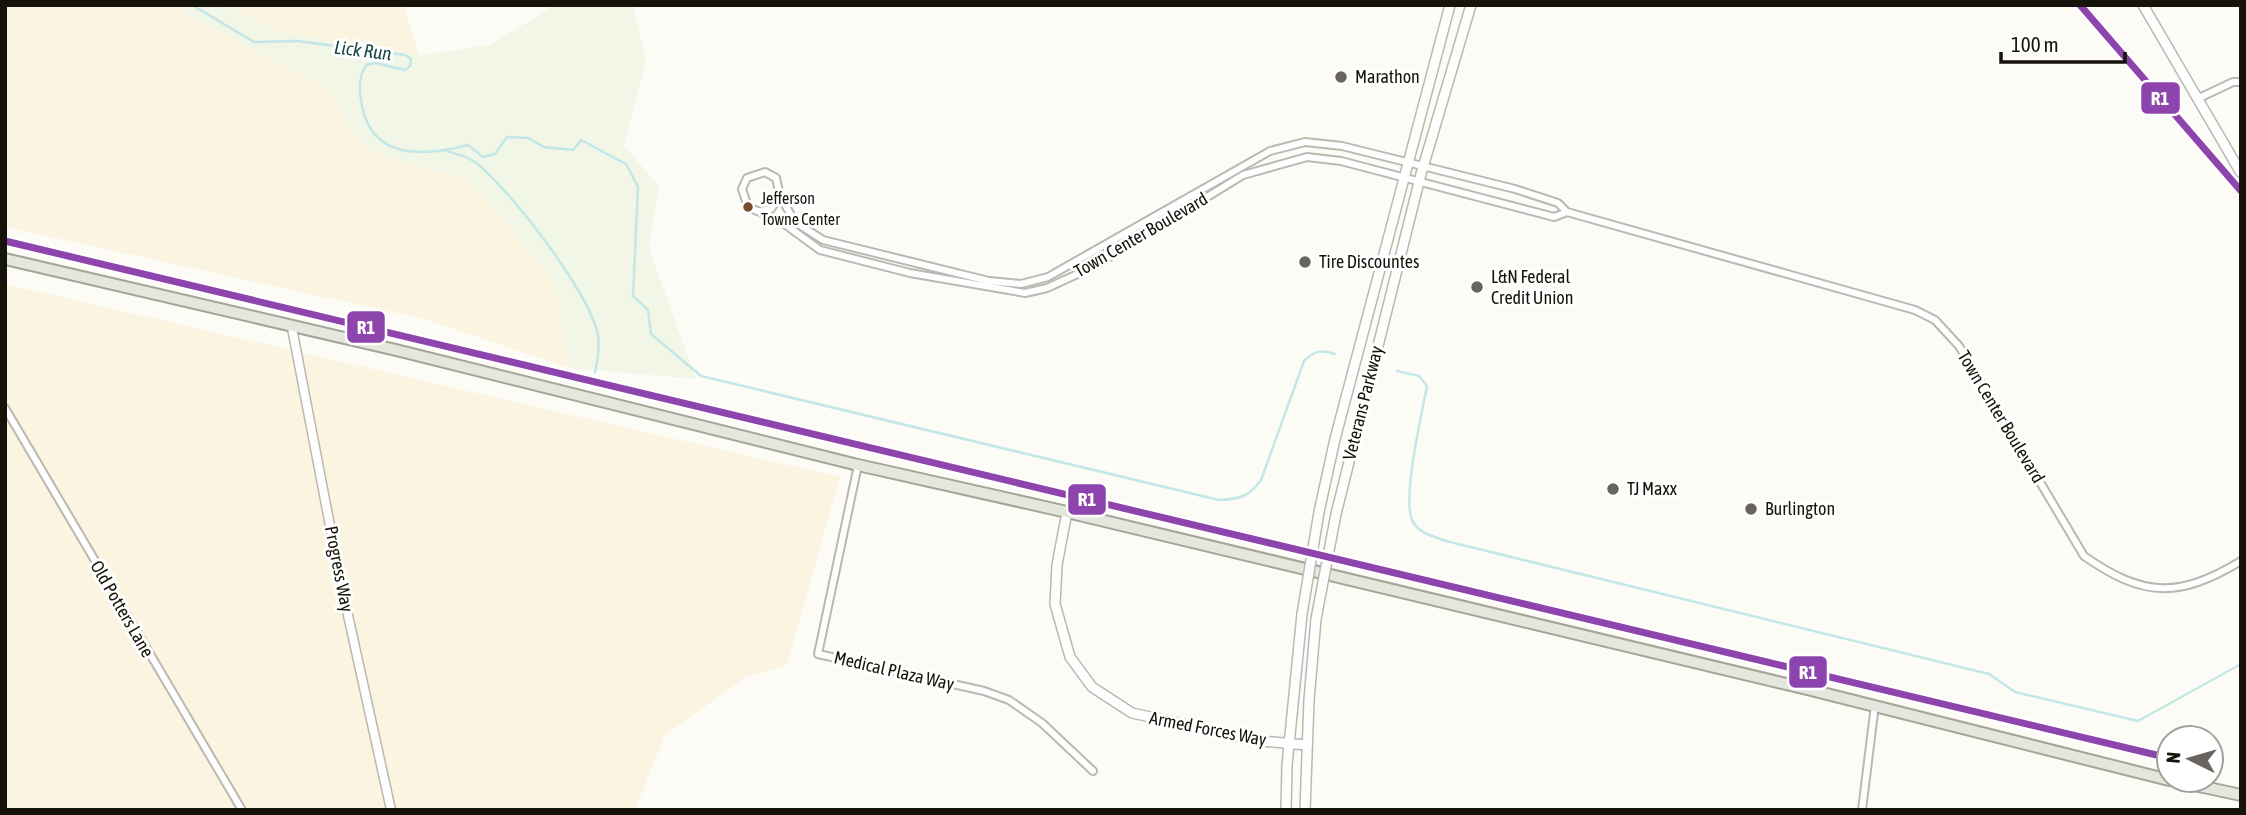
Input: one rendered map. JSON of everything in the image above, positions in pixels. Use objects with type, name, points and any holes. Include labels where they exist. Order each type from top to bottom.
[{"type":"main road","name":"Veterans Parkway","points":[[1286,810],[1289,743],[1302,614],[1320,512],[1335,439],[1450,5]]},
{"type":"main road","name":"Veterans Parkway","points":[[1305,810],[1316,619],[1336,514],[1423,167],[1471,5]]},
{"type":"main road","points":[[2143,5],[2241,173]]},
{"type":"main road","points":[[5,259],[422,357],[858,466],[1067,512],[1875,705],[2155,776]]},
{"type":"main road","name":"Armed Forces Way","points":[[1067,512],[1057,565],[1055,604],[1070,657],[1091,687],[1132,713],[1201,730],[1307,745]]},
{"type":"street","points":[[2197,99],[2233,82],[2241,82]]},
{"type":"street","name":"Town Center Boulevard","points":[[780,196],[795,222],[823,240],[976,278],[1021,284],[1060,271],[1270,151],[1305,142],[1342,146],[1515,189],[1558,203],[1567,212],[1861,293],[1915,310],[1935,320],[1959,346],[2084,556],[2115,577],[2149,589],[2179,588],[2218,575],[2241,561]]},
{"type":"street","name":"Town Center Boulevard","points":[[760,211],[779,220],[820,250],[910,273],[1025,293],[1047,288],[1093,267],[1244,175],[1307,157],[1341,161],[1405,180],[1554,217],[1567,212]]},
{"type":"street","points":[[765,172],[776,178],[780,196],[775,206],[760,211],[748,206],[742,196],[744,183],[752,174],[765,172]]},
{"type":"street","name":"Progress Way","points":[[292,328],[342,588],[391,810]]},
{"type":"street","name":"Old Potters Lane","points":[[5,408],[242,810]]},
{"type":"street","name":"Medical Plaza Way","points":[[858,466],[818,653],[984,691],[1009,700],[1042,723],[1093,771]]},
{"type":"street","points":[[1862,810],[1875,705]]},
{"type":"shaded area","points":[[5,5],[188,5],[183,12],[333,91],[343,118],[368,150],[471,181],[555,282],[569,368],[424,319],[5,227]]},
{"type":"shaded area","points":[[188,5],[227,5],[281,32],[420,55],[490,45],[555,5],[633,5],[646,61],[624,145],[659,187],[649,248],[696,379],[569,368],[555,282],[471,181],[368,150],[343,118],[333,91],[182,12]]},
{"type":"shaded area","points":[[227,5],[404,5],[419,55],[281,32]]},
{"type":"shaded area","points":[[5,284],[840,477],[787,665],[746,677],[665,735],[635,810],[5,810]]},
{"type":"waterway","name":"Lick Run","points":[[192,5],[254,42],[297,41],[405,55],[411,59],[410,66],[405,70],[375,63],[366,65],[362,75],[360,95],[368,124],[377,137],[389,145],[418,152],[468,145],[483,157],[495,154],[507,137],[528,138],[544,147],[573,150],[581,140],[626,164],[638,187],[633,296],[648,310],[651,334],[701,376],[1219,500],[1243,496],[1257,486],[1304,361],[1318,352],[1335,354]]},
{"type":"waterway","points":[[445,150],[472,160],[490,175],[527,217],[565,269],[592,317],[598,335],[595,372]]},
{"type":"waterway","points":[[1397,371],[1419,376],[1427,386],[1411,477],[1410,512],[1419,529],[1446,541],[1989,674],[2015,692],[2138,721],[2241,664]]},
{"type":"transit line","name":"R1","points":[[2080,5],[2241,191]]},
{"type":"transit line","name":"R1","points":[[5,241],[2155,755]]},
{"type":"place","name":"Marathon","points":[[1341,77]]},
{"type":"place","name":"Jefferson Towne Center","points":[[748,207]]},
{"type":"place","name":"Tire Discountes","points":[[1305,262]]},
{"type":"place","name":"L&N Federal Credit Union","points":[[1477,287]]},
{"type":"place","name":"TJ Maxx","points":[[1613,489]]},
{"type":"place","name":"Burlington","points":[[1751,509]]}]
